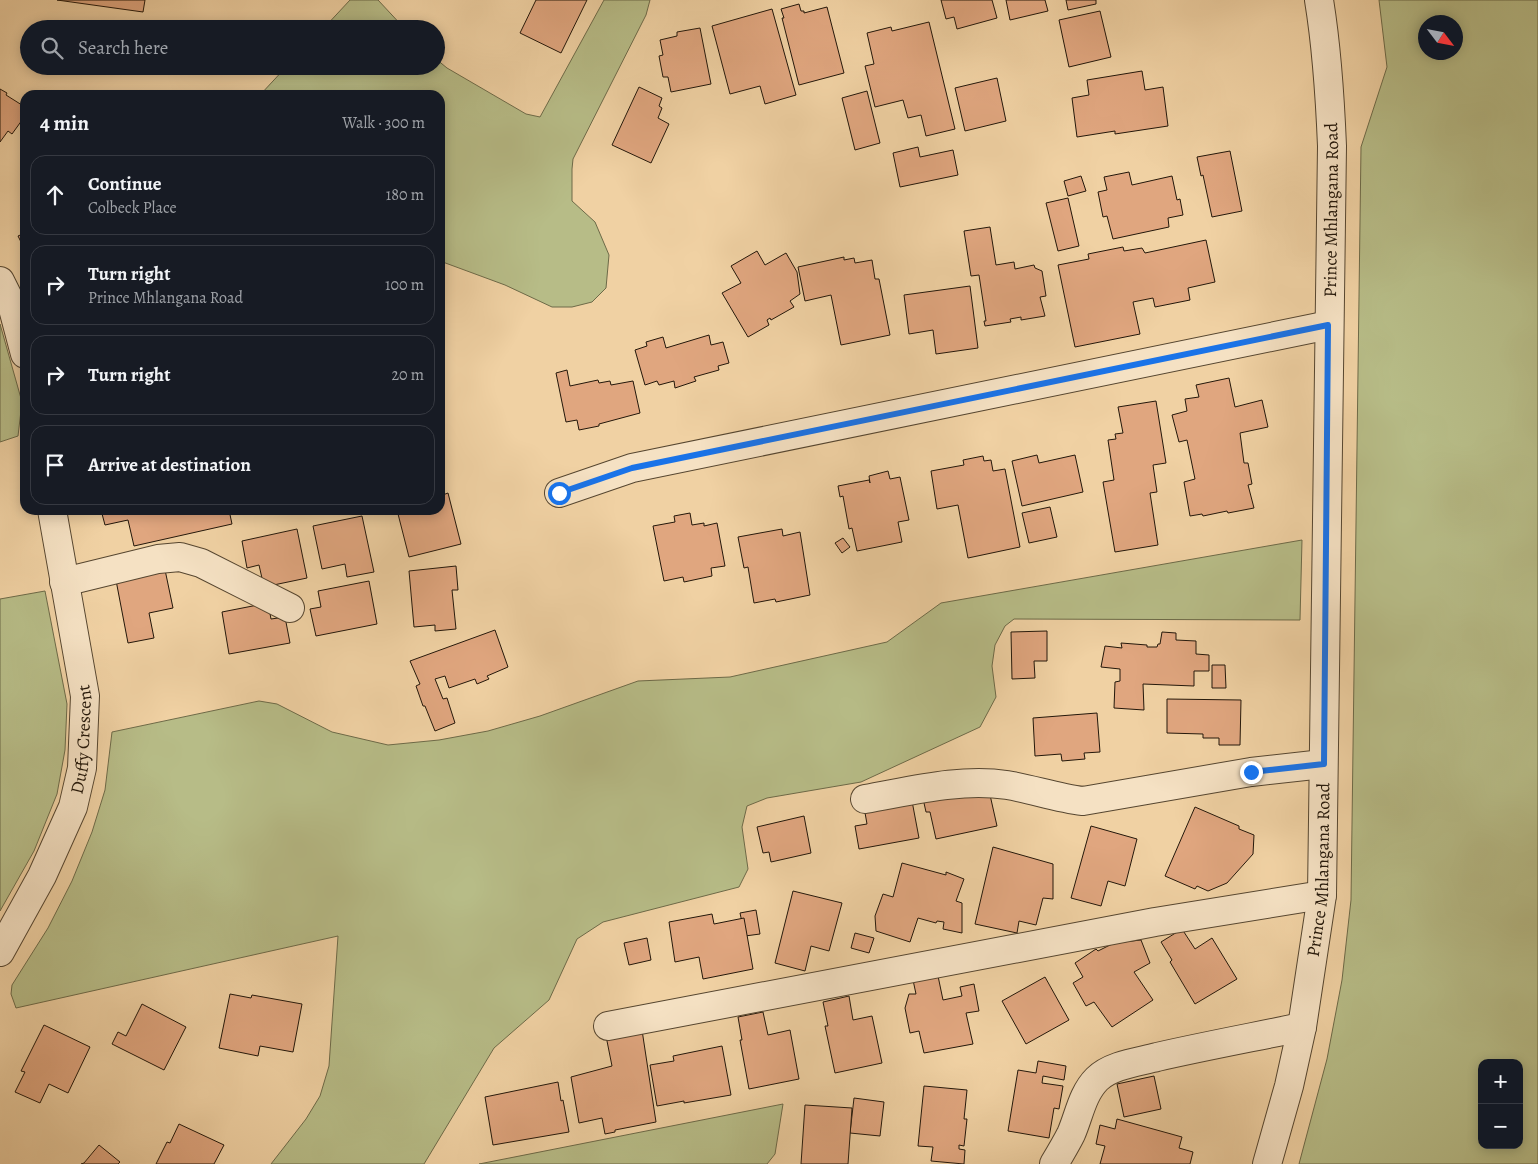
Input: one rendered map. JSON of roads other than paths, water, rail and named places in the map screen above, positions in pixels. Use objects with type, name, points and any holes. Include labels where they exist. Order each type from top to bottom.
[{"type":"street","name":"Prince Mhlangana Road","points":[[1267,1164],[1289,1086],[1302,1027],[1322,895],[1328,325],[1332,136],[1330,88],[1319,0]]},
{"type":"street","points":[[0,280],[12,305],[20,335]]},
{"type":"street","points":[[559,493],[632,468],[1328,325]]},
{"type":"street","name":"Duffy Crescent","points":[[0,952],[42,876],[73,807],[82,768],[85,696],[53,515]]},
{"type":"street","points":[[64,582],[158,559],[180,557],[201,563],[290,608]]},
{"type":"street","points":[[865,799],[946,785],[984,783],[1006,785],[1068,799],[1083,800],[1251,772],[1324,764]]},
{"type":"street","points":[[608,1026],[1155,922],[1322,895]]},
{"type":"street","points":[[1054,1164],[1071,1133],[1086,1095],[1093,1084],[1104,1073],[1123,1066],[1194,1048],[1302,1027]]}]
